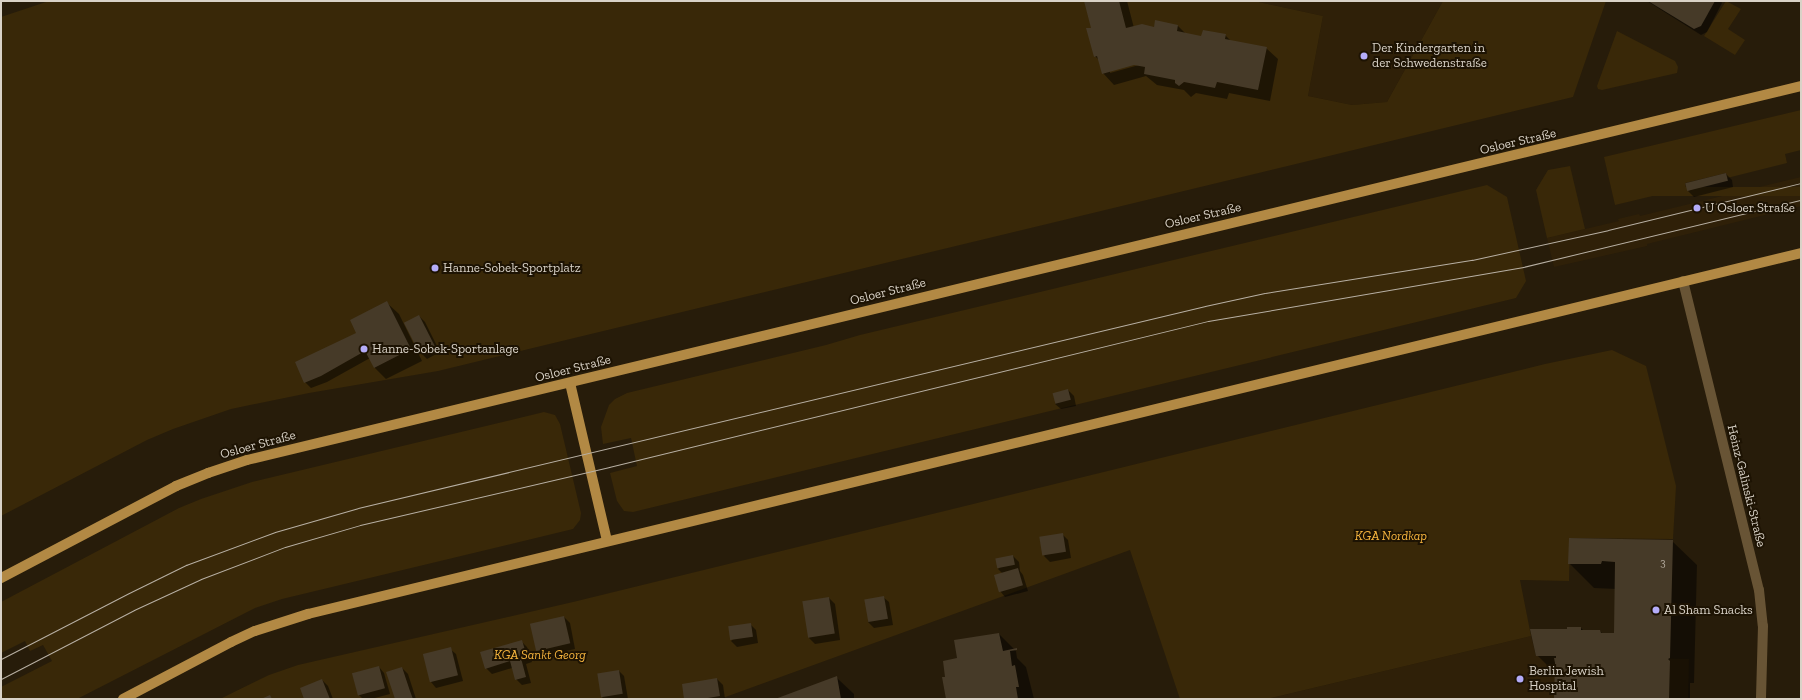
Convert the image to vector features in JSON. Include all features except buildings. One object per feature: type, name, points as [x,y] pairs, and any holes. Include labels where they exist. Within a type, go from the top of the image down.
[{"type":"main road","name":"Osloer Straße","points":[[1,578],[176,486],[208,472],[247,460],[570,383],[1021,272],[1801,86]]},
{"type":"main road","points":[[123,699],[231,642],[280,622],[607,541],[1801,253]]},
{"type":"main road","points":[[570,383],[607,541]]},
{"type":"street","name":"Heinz-Galinski-Straße","points":[[1683,281],[1758,590],[1763,626],[1761,699]]},
{"type":"shaded area","name":"Der Kindergarten in der Schwedenstraße","points":[[1254,1],[1443,1],[1387,102],[1352,105],[1308,96],[1323,16]]},
{"type":"shaded area","points":[[1801,177],[1801,206],[1647,244],[1647,246],[1554,267],[1547,238],[1619,221],[1618,219],[1639,214],[1640,216]]},
{"type":"shaded area","name":"Berlin Jewish Hospital","points":[[1531,636],[1536,656],[1689,659],[1688,699],[1267,699]]},
{"type":"green space","name":"Hanne-Sobek-Sportplatz","points":[[49,1],[1254,1],[1323,16],[1308,96],[1352,105],[1387,102],[1443,1],[1606,1],[1573,97],[438,371],[309,393],[231,409],[173,429],[147,440],[1,516],[1,17]]},
{"type":"green space","points":[[1726,1],[1741,9],[1728,29],[1745,40],[1735,55],[1704,36]]},
{"type":"green space","points":[[1617,31],[1675,61],[1678,67],[1677,73],[1602,90],[1598,89],[1597,86]]},
{"type":"green space","points":[[1801,110],[1801,150],[1785,154],[1787,163],[1727,178],[1726,173],[1685,183],[1686,188],[1615,205],[1604,157]]},
{"type":"green space","points":[[1570,166],[1585,229],[1547,238],[1536,190],[1548,170]]},
{"type":"green space","points":[[1487,185],[1507,197],[1526,281],[1516,298],[633,512],[624,511],[617,501],[610,473],[637,466],[631,438],[603,444],[601,427],[609,405],[615,399],[627,393],[826,345],[860,335]]},
{"type":"green space","points":[[1617,187],[1801,187],[1801,196],[1617,196]]},
{"type":"green space","name":"KGA Nordkap","points":[[1612,350],[1646,366],[1676,486],[1673,539],[1570,538],[1569,581],[1520,580],[1531,636],[1267,699],[1180,699],[1130,550],[720,699],[220,699],[269,675],[298,665],[573,602],[1545,364]]},
{"type":"green space","points":[[544,412],[555,415],[560,424],[581,513],[580,520],[573,529],[282,599],[255,608],[77,699],[1,699],[1,687],[52,661],[43,645],[30,651],[25,641],[1,653],[1,602],[179,508],[201,499],[252,482]]},
{"type":"tram line","points":[[1,659],[186,565],[275,532],[358,508],[1205,306],[1265,293],[1472,260],[1608,230],[1801,183]]},
{"type":"tram line","points":[[1,679],[134,610],[201,579],[285,547],[360,525],[609,467],[1208,321],[1523,267],[1801,200]]},
{"type":"place","name":"Der Kindergarten in der Schwedenstraße","points":[[1364,56]]},
{"type":"place","name":"U Osloer Straße","points":[[1697,208]]},
{"type":"place","name":"Hanne-Sobek-Sportplatz","points":[[435,268]]},
{"type":"place","name":"Hanne-Sobek-Sportanlage","points":[[364,349]]},
{"type":"place","name":"Al Sham Snacks","points":[[1656,610]]},
{"type":"place","name":"Berlin Jewish Hospital","points":[[1520,679]]},
{"type":"park label","name":"KGA Sankt Georg","points":[[540,655]]}]
